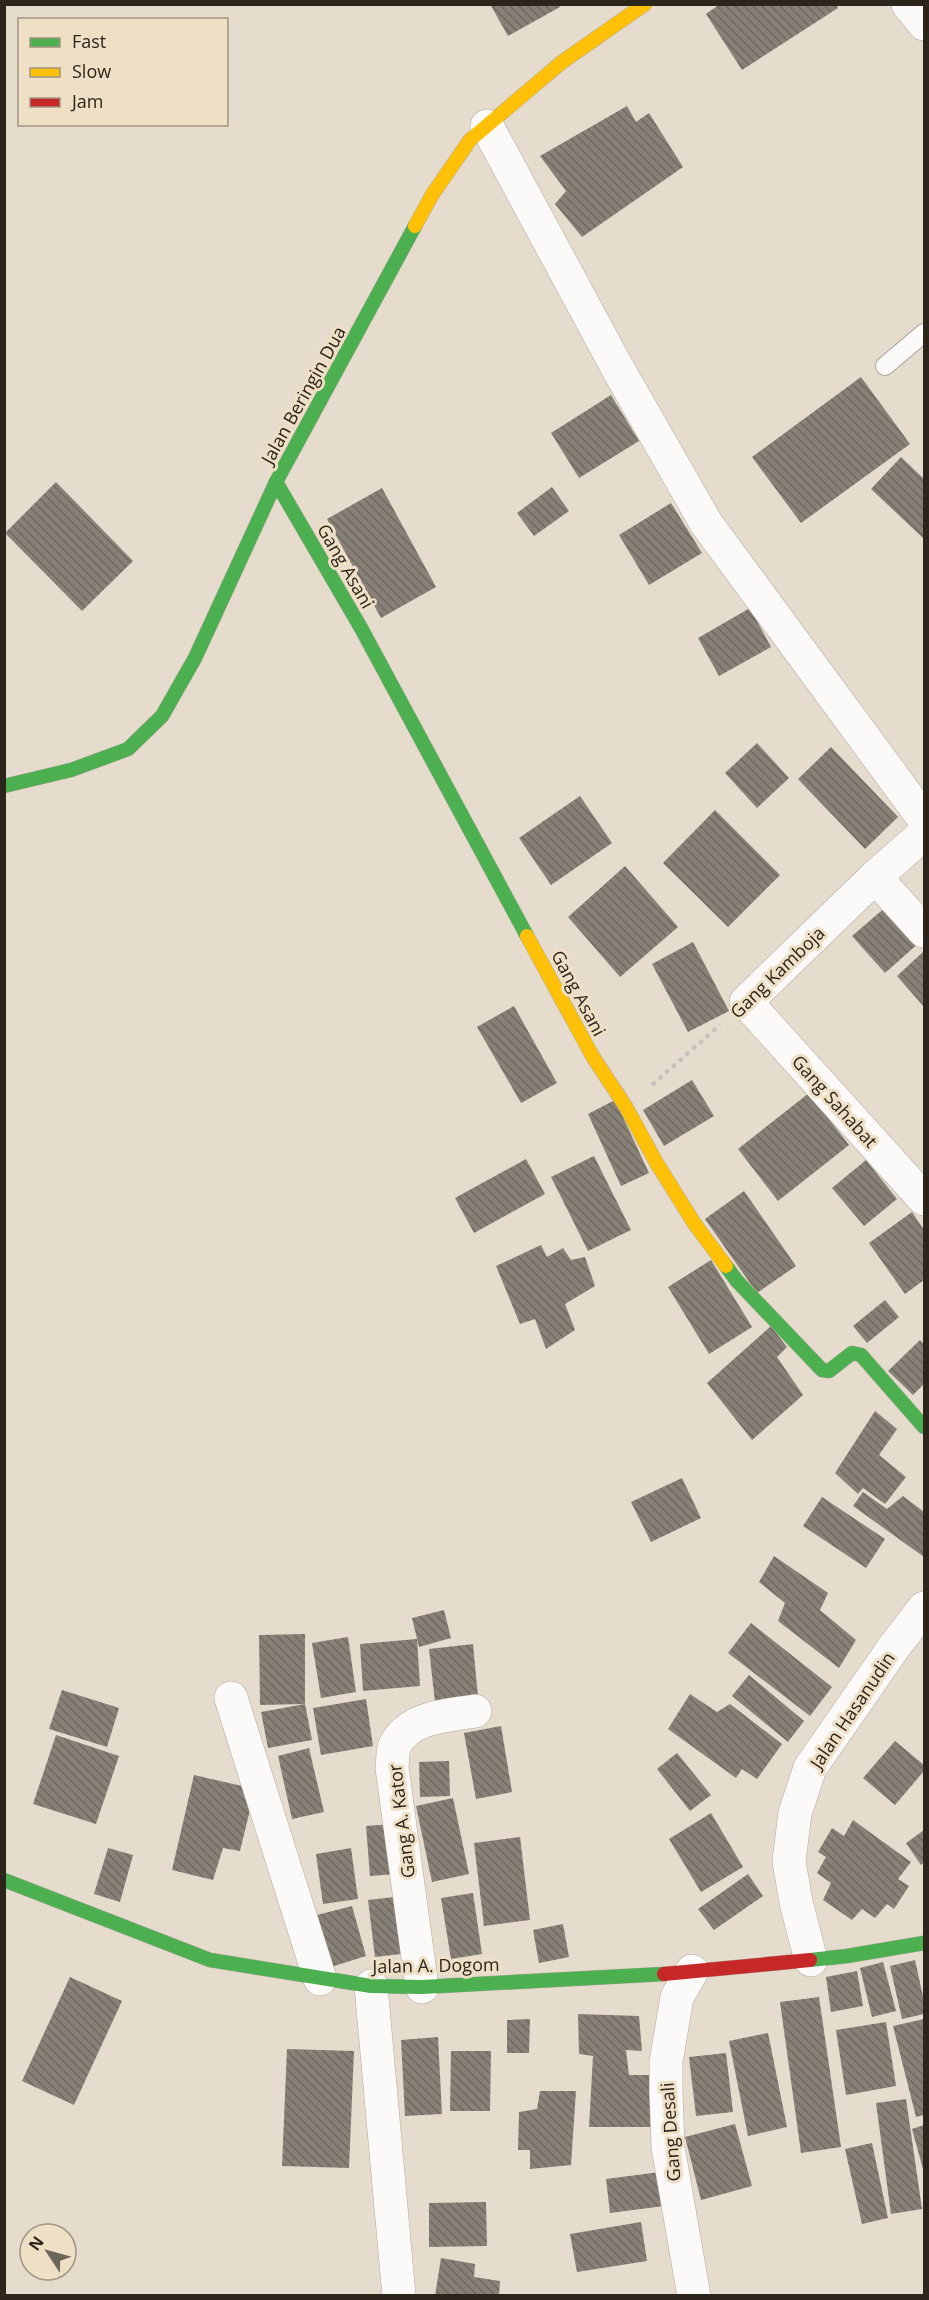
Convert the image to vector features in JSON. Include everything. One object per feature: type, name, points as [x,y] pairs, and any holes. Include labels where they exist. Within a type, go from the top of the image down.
[{"type":"street","name":"Jalan Beringin Dua","points":[[4,786],[72,770],[128,749],[162,716],[195,658],[276,482],[432,195],[470,140],[562,62],[645,4]]},
{"type":"street","points":[[908,4],[924,24]]},
{"type":"street","points":[[486,126],[618,369],[706,523],[924,819]]},
{"type":"street","name":"Gang Asani","points":[[276,482],[361,628],[593,1057],[626,1107],[693,1223],[737,1281],[822,1370],[829,1371],[852,1353],[861,1355],[924,1427]]},
{"type":"street","name":"Gang Kamboja","points":[[746,1002],[875,877],[924,834]]},
{"type":"street","points":[[875,877],[924,930]]},
{"type":"street","name":"Gang Sahabat","points":[[746,1002],[924,1199]]},
{"type":"street","name":"Jalan Hasanudin","points":[[811,1960],[796,1902],[789,1861],[795,1813],[810,1768],[894,1647],[924,1608]]},
{"type":"street","points":[[231,1698],[320,1979]]},
{"type":"street","name":"Gang A. Kator","points":[[422,1987],[392,1768],[394,1747],[405,1731],[428,1719],[475,1711]]},
{"type":"street","name":"Jalan A. Dogom","points":[[4,1880],[210,1960],[371,1986],[422,1987],[692,1971],[811,1960],[924,1943]]},
{"type":"street","name":"Gang Desali","points":[[692,1971],[677,1997],[666,2062],[666,2093],[668,2147],[694,2295]]},
{"type":"street","points":[[371,1986],[399,2295]]},
{"type":"lane","points":[[885,366],[924,333]]},
{"type":"path","name":"Gang Kamboja","points":[[626,1107],[746,1002]]},
{"type":"building","points":[[490,4],[559,4],[560,7],[508,36]]},
{"type":"building","points":[[720,4],[836,4],[838,8],[742,70],[706,14]]},
{"type":"building","points":[[627,106],[636,122],[649,113],[683,167],[582,237],[555,204],[566,191],[540,156]]},
{"type":"building","points":[[861,377],[910,444],[801,523],[752,457]]},
{"type":"building","points":[[611,395],[639,441],[579,478],[551,433]]},
{"type":"building","points":[[901,457],[924,479],[923,538],[871,489]]},
{"type":"building","points":[[56,482],[133,561],[82,611],[5,533]]},
{"type":"building","points":[[552,487],[569,511],[534,536],[517,513]]},
{"type":"building","points":[[382,488],[436,587],[381,618],[327,519]]},
{"type":"building","points":[[671,503],[702,553],[649,585],[619,535]]},
{"type":"building","points":[[750,608],[771,647],[719,676],[698,638]]},
{"type":"building","points":[[757,743],[789,778],[757,808],[725,773]]},
{"type":"building","points":[[831,747],[898,817],[865,849],[798,779]]},
{"type":"building","points":[[580,796],[612,843],[551,885],[519,838]]},
{"type":"building","points":[[715,810],[780,875],[728,927],[663,863]]},
{"type":"building","points":[[625,866],[678,927],[620,977],[568,917]]},
{"type":"building","points":[[888,905],[920,942],[885,973],[852,936]]},
{"type":"building","points":[[693,942],[729,1011],[688,1032],[652,964]]},
{"type":"building","points":[[924,951],[924,1007],[897,976]]},
{"type":"building","points":[[514,1006],[557,1083],[521,1103],[477,1027]]},
{"type":"building","points":[[692,1080],[714,1116],[664,1146],[643,1110]]},
{"type":"building","points":[[809,1093],[849,1145],[778,1201],[738,1149]]},
{"type":"building","points":[[615,1100],[649,1173],[621,1186],[588,1114]]},
{"type":"building","points":[[594,1156],[631,1230],[588,1251],[551,1177]]},
{"type":"building","points":[[526,1159],[545,1194],[474,1233],[455,1198]]},
{"type":"building","points":[[866,1160],[897,1199],[864,1226],[832,1188]]},
{"type":"building","points":[[744,1191],[796,1266],[757,1293],[705,1219]]},
{"type":"building","points":[[912,1212],[924,1230],[924,1280],[905,1294],[869,1243]]},
{"type":"building","points":[[541,1245],[547,1257],[563,1248],[571,1260],[585,1257],[595,1286],[565,1304],[575,1330],[546,1349],[535,1319],[520,1324],[496,1266]]},
{"type":"building","points":[[711,1260],[752,1327],[709,1354],[668,1287]]},
{"type":"building","points":[[885,1300],[899,1317],[867,1343],[853,1326]]},
{"type":"building","points":[[771,1326],[787,1347],[777,1357],[803,1395],[752,1440],[707,1383]]},
{"type":"building","points":[[920,1340],[924,1344],[924,1384],[913,1395],[888,1371]]},
{"type":"building","points":[[875,1411],[897,1429],[879,1455],[906,1477],[885,1504],[863,1488],[858,1494],[835,1473]]},
{"type":"building","points":[[682,1478],[701,1518],[651,1542],[631,1502]]},
{"type":"building","points":[[863,1492],[887,1509],[903,1496],[924,1512],[924,1557],[853,1506]]},
{"type":"building","points":[[822,1497],[885,1539],[866,1568],[803,1526]]},
{"type":"building","points":[[774,1556],[828,1593],[820,1610],[856,1640],[839,1668],[778,1621],[785,1603],[759,1582]]},
{"type":"building","points":[[444,1610],[451,1638],[419,1647],[412,1618]]},
{"type":"building","points":[[751,1623],[832,1687],[810,1716],[728,1653]]},
{"type":"building","points":[[305,1634],[305,1704],[260,1705],[259,1635]]},
{"type":"building","points":[[348,1637],[356,1692],[321,1698],[312,1643]]},
{"type":"building","points":[[417,1639],[420,1686],[363,1691],[360,1644]]},
{"type":"building","points":[[473,1644],[478,1697],[435,1702],[429,1649]]},
{"type":"building","points":[[749,1675],[804,1721],[788,1742],[732,1696]]},
{"type":"building","points":[[62,1690],[119,1708],[107,1747],[49,1729]]},
{"type":"building","points":[[690,1694],[717,1712],[730,1704],[782,1744],[757,1779],[742,1769],[736,1778],[668,1729]]},
{"type":"building","points":[[366,1699],[373,1746],[321,1755],[313,1708]]},
{"type":"building","points":[[305,1704],[312,1740],[268,1748],[261,1712]]},
{"type":"building","points":[[501,1726],[512,1792],[476,1799],[464,1733]]},
{"type":"building","points":[[56,1735],[119,1756],[96,1824],[33,1804]]},
{"type":"building","points":[[895,1741],[924,1765],[924,1771],[895,1805],[863,1778]]},
{"type":"building","points":[[309,1748],[324,1812],[292,1819],[278,1756]]},
{"type":"building","points":[[677,1753],[711,1795],[690,1811],[657,1769]]},
{"type":"building","points":[[449,1761],[450,1796],[420,1797],[419,1762]]},
{"type":"building","points":[[194,1775],[255,1789],[240,1851],[223,1848],[213,1880],[172,1870]]},
{"type":"building","points":[[453,1798],[469,1874],[432,1882],[416,1806]]},
{"type":"building","points":[[711,1813],[743,1867],[701,1892],[669,1839]]},
{"type":"building","points":[[853,1820],[911,1862],[898,1879],[909,1886],[894,1909],[887,1904],[875,1918],[862,1909],[852,1920],[823,1900],[831,1883],[817,1873],[826,1857],[818,1852],[832,1828],[844,1836]]},
{"type":"building","points":[[393,1824],[397,1874],[370,1876],[366,1826]]},
{"type":"building","points":[[924,1830],[924,1862],[921,1865],[906,1843]]},
{"type":"building","points":[[520,1837],[530,1920],[484,1926],[474,1843]]},
{"type":"building","points":[[108,1848],[133,1855],[120,1902],[94,1894]]},
{"type":"building","points":[[351,1848],[358,1899],[323,1904],[316,1854]]},
{"type":"building","points":[[748,1874],[763,1896],[714,1930],[698,1909]]},
{"type":"building","points":[[473,1893],[482,1954],[451,1959],[441,1898]]},
{"type":"building","points":[[394,1897],[401,1954],[375,1957],[368,1900]]},
{"type":"building","points":[[352,1906],[366,1956],[331,1967],[317,1915]]},
{"type":"building","points":[[563,1924],[569,1957],[539,1963],[533,1930]]},
{"type":"building","points":[[915,1960],[924,2001],[924,2014],[902,2019],[890,1966]]},
{"type":"building","points":[[883,1962],[896,2011],[872,2017],[860,1968]]},
{"type":"building","points":[[857,1971],[863,2006],[831,2012],[826,1977]]},
{"type":"building","points":[[70,1977],[122,2001],[74,2105],[22,2081]]},
{"type":"building","points":[[819,1997],[841,2147],[801,2153],[780,2002]]},
{"type":"building","points":[[578,2014],[639,2016],[642,2051],[626,2050],[629,2075],[652,2075],[654,2127],[589,2127],[593,2056],[579,2054]]},
{"type":"building","points":[[530,2019],[529,2053],[507,2053],[507,2020]]},
{"type":"building","points":[[924,2019],[924,2115],[916,2117],[893,2026]]},
{"type":"building","points":[[886,2022],[896,2086],[846,2095],[836,2030]]},
{"type":"building","points":[[768,2033],[787,2127],[748,2136],[729,2041]]},
{"type":"building","points":[[438,2037],[442,2114],[405,2116],[401,2040]]},
{"type":"building","points":[[287,2049],[354,2051],[349,2168],[282,2166]]},
{"type":"building","points":[[451,2051],[491,2051],[490,2111],[450,2111]]},
{"type":"building","points":[[726,2053],[733,2112],[696,2116],[689,2057]]},
{"type":"building","points":[[540,2091],[576,2091],[571,2165],[530,2169],[530,2150],[518,2150],[519,2112],[537,2109]]},
{"type":"building","points":[[906,2099],[922,2209],[891,2214],[876,2103]]},
{"type":"building","points":[[735,2124],[752,2186],[701,2200],[685,2137]]},
{"type":"building","points":[[924,2125],[924,2173],[912,2129]]},
{"type":"building","points":[[872,2143],[888,2218],[862,2224],[845,2149]]},
{"type":"building","points":[[660,2172],[664,2206],[610,2213],[606,2179]]},
{"type":"building","points":[[486,2202],[487,2246],[429,2247],[429,2203]]},
{"type":"building","points":[[641,2222],[647,2261],[577,2272],[570,2234]]},
{"type":"building","points":[[441,2258],[475,2264],[474,2277],[500,2281],[499,2296],[435,2296]]},
{"type":"traffic: fast","points":[[4,786],[71,770],[128,749],[162,716],[195,658],[276,482],[415,226]]},
{"type":"traffic: fast","points":[[276,482],[361,628],[527,936]]},
{"type":"traffic: fast","points":[[726,1266],[737,1281],[822,1370],[829,1371],[852,1353],[861,1355],[924,1427]]},
{"type":"traffic: fast","points":[[4,1880],[210,1960],[371,1986],[422,1987],[664,1974]]},
{"type":"traffic: fast","points":[[810,1960],[924,1943]]},
{"type":"traffic: slow","points":[[415,226],[432,195],[470,140],[562,62],[645,4]]},
{"type":"traffic: slow","points":[[527,936],[593,1057],[626,1107],[656,1162],[694,1223],[726,1266]]},
{"type":"traffic: jam","points":[[664,1974],[810,1960]]}]
